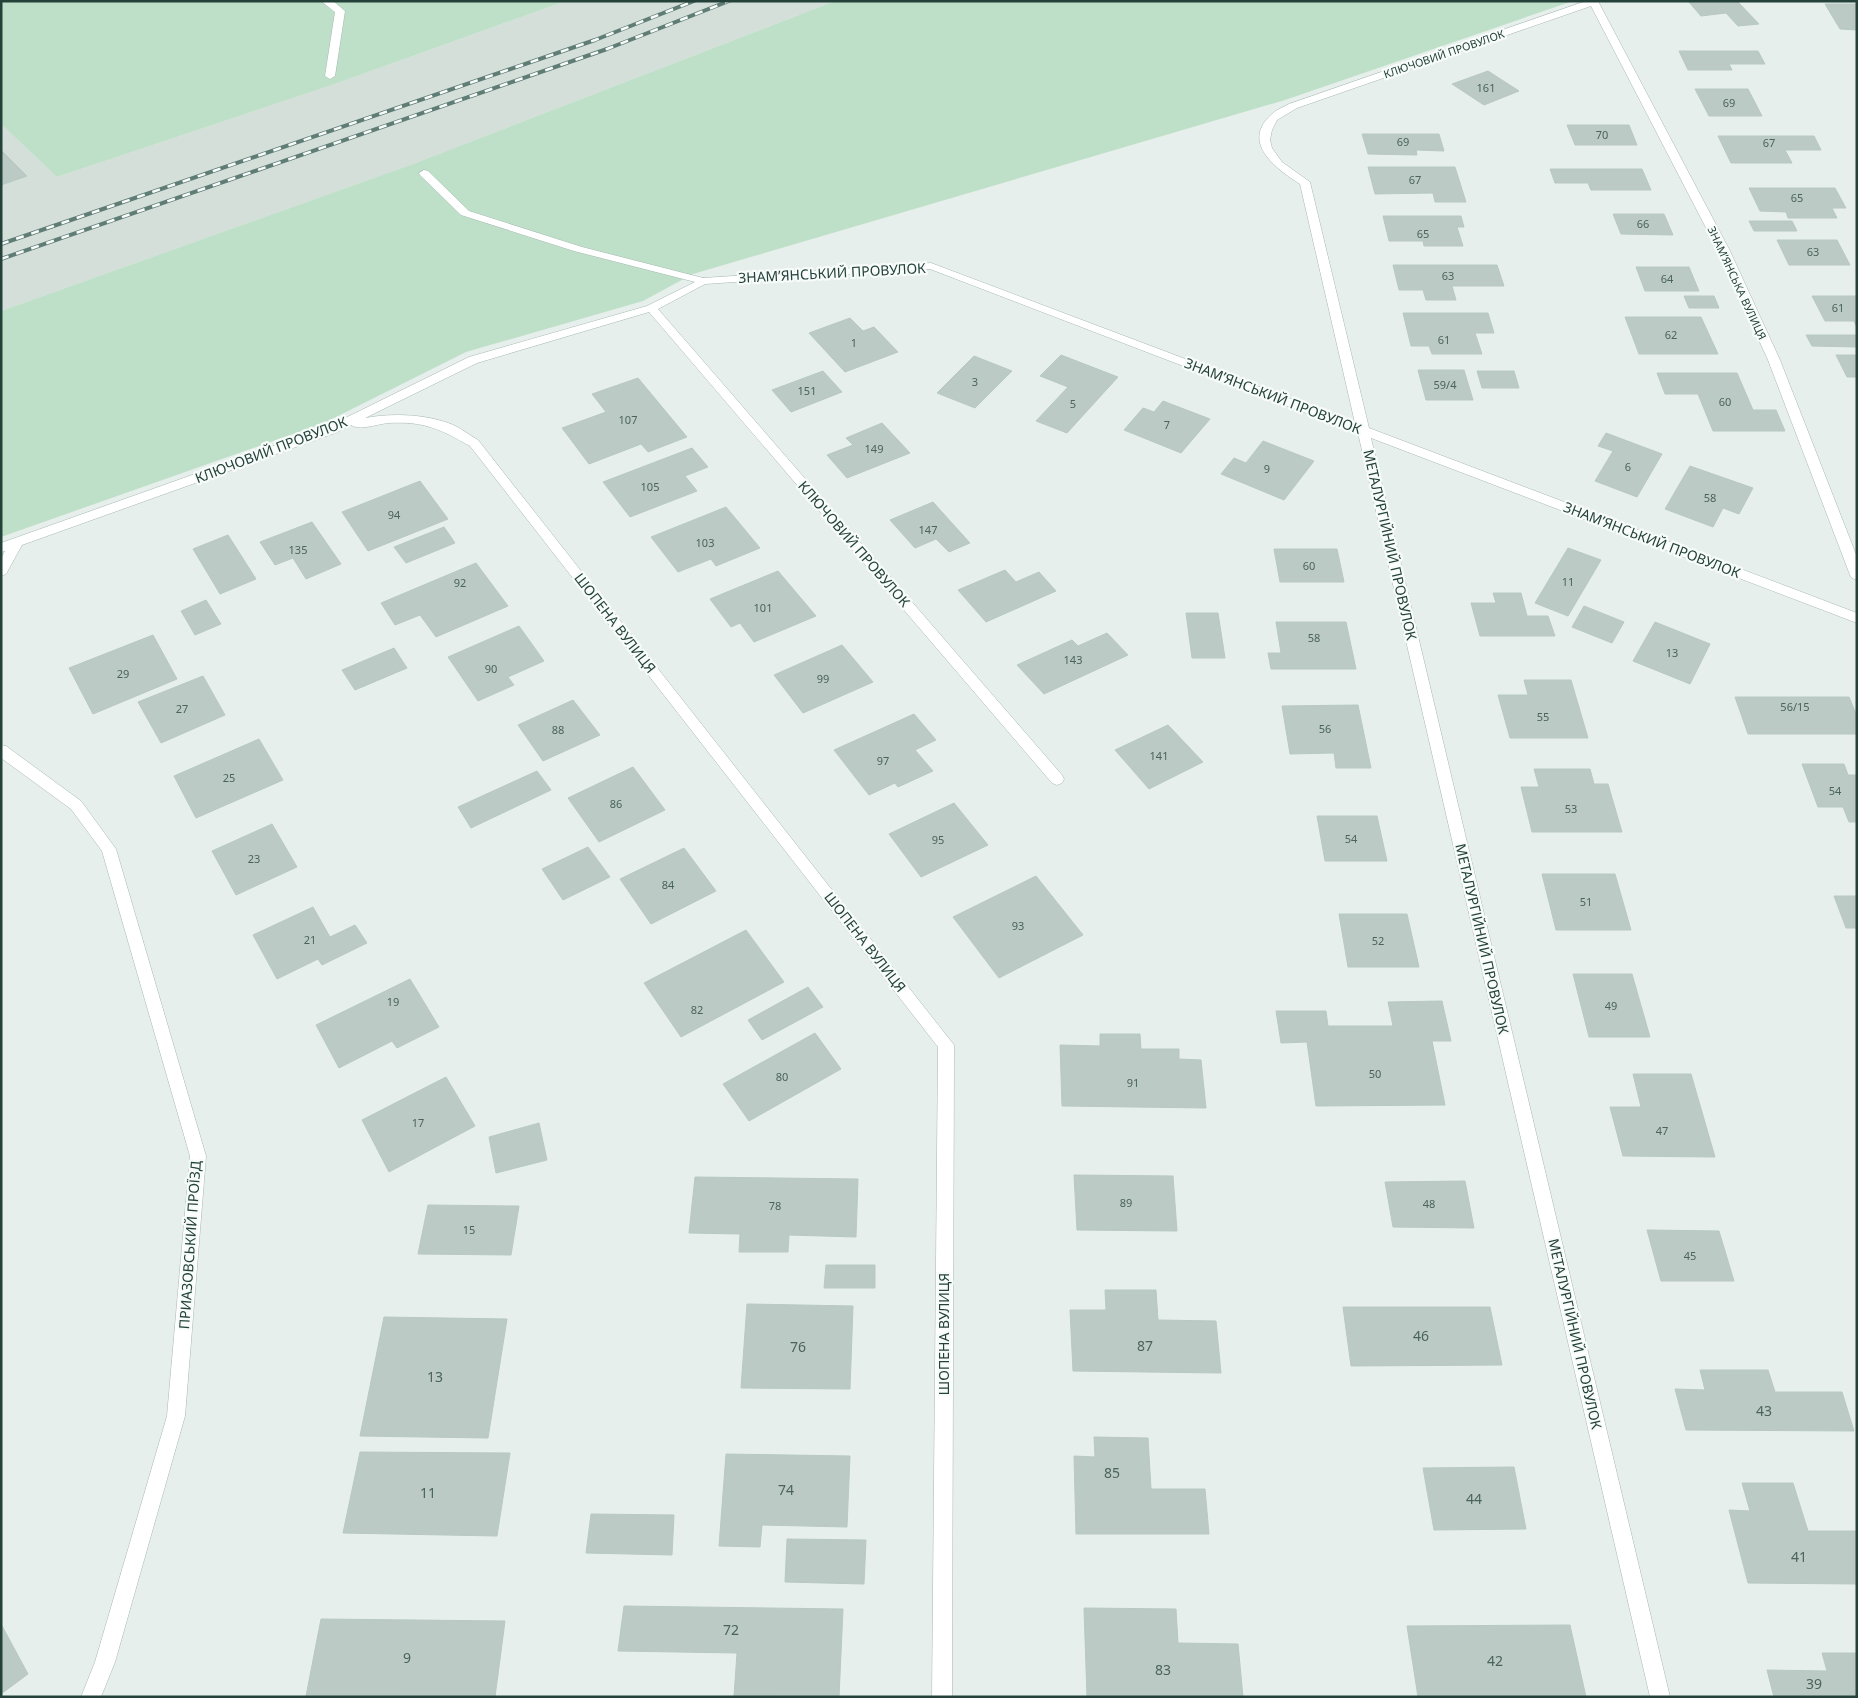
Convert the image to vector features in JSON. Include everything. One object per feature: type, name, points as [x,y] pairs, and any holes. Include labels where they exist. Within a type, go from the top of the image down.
[{"type":"street","points":[[326,1],[340,11],[330,76]]},
{"type":"street","name":"КЛЮЧОВИЙ ПРОВУЛОК","points":[[1304,182],[1280,168],[1266,151],[1264,133],[1274,118],[1293,106],[1595,2]]},
{"type":"street","name":"ЗНАМ’ЯНСЬКА ВУЛИЦЯ","points":[[1595,2],[1724,251],[1765,342],[1857,575]]},
{"type":"street","points":[[424,173],[464,213],[578,249],[703,281]]},
{"type":"street","name":"МЕТАЛУРГІЙНИЙ ПРОВУЛОК","points":[[1304,182],[1660,1697]]},
{"type":"street","name":"ЗНАМ’ЯНСЬКИЙ ПРОВУЛОК","points":[[703,281],[931,266],[1857,618]]},
{"type":"street","name":"КЛЮЧОВИЙ ПРОВУЛОК","points":[[1,548],[331,430],[473,360],[651,308],[703,281]]},
{"type":"street","name":"КЛЮЧОВИЙ ПРОВУЛОК","points":[[651,308],[1057,780]]},
{"type":"street","name":"ШОПЕНА ВУЛИЦЯ","points":[[331,430],[370,420],[410,419],[446,427],[474,443],[946,1045],[942,1697]]},
{"type":"street","points":[[1,571],[17,542]]},
{"type":"street","name":"ПРИАЗОВСЬКИЙ ПРОЇЗД","points":[[1,750],[76,805],[108,849],[198,1156],[176,1416],[104,1662],[90,1697]]},
{"type":"shaded area","points":[[566,1],[835,1],[413,164],[1,311],[1,124],[57,177],[332,85]]},
{"type":"green space","points":[[1,1],[566,1],[332,85],[57,177],[1,124]]},
{"type":"green space","points":[[835,1],[1573,1],[1285,100],[693,274],[643,301],[466,352],[324,423],[1,537],[1,311],[413,164]]},
{"type":"building","points":[[1688,1],[1737,1],[1759,24],[1738,26],[1726,13],[1701,16]]},
{"type":"building","points":[[1825,4],[1857,4],[1857,30],[1840,29]]},
{"type":"building","points":[[1679,51],[1758,51],[1765,64],[1729,64],[1732,70],[1688,70]]},
{"type":"building","points":[[1488,71],[1519,91],[1484,105],[1452,84]]},
{"type":"building","points":[[1695,89],[1748,89],[1762,116],[1709,116]]},
{"type":"building","points":[[1567,125],[1629,125],[1637,145],[1575,145]]},
{"type":"building","points":[[1362,134],[1439,134],[1444,151],[1416,150],[1417,155],[1368,154]]},
{"type":"building","points":[[1718,136],[1814,136],[1821,150],[1785,150],[1792,163],[1731,163]]},
{"type":"building","points":[[1,150],[27,176],[1,185]]},
{"type":"building","points":[[1368,167],[1455,167],[1466,202],[1435,202],[1433,193],[1375,194]]},
{"type":"building","points":[[1550,169],[1642,169],[1651,190],[1591,190],[1588,183],[1555,183]]},
{"type":"building","points":[[1749,188],[1835,188],[1846,208],[1832,208],[1837,218],[1788,218],[1786,212],[1760,211]]},
{"type":"building","points":[[1613,214],[1664,214],[1673,235],[1621,234]]},
{"type":"building","points":[[1383,216],[1461,216],[1464,227],[1457,227],[1463,246],[1424,246],[1423,241],[1389,241]]},
{"type":"building","points":[[1749,221],[1792,221],[1797,231],[1754,231]]},
{"type":"building","points":[[1777,240],[1837,240],[1850,265],[1789,265]]},
{"type":"building","points":[[1393,265],[1497,265],[1504,286],[1452,286],[1456,300],[1426,300],[1423,290],[1399,290]]},
{"type":"building","points":[[1636,267],[1689,267],[1699,291],[1645,291]]},
{"type":"building","points":[[1684,296],[1714,296],[1719,308],[1689,308]]},
{"type":"building","points":[[1812,296],[1857,296],[1857,328],[1854,321],[1825,321]]},
{"type":"building","points":[[1403,313],[1488,313],[1494,333],[1475,333],[1482,354],[1432,354],[1429,346],[1411,346]]},
{"type":"building","points":[[1625,317],[1701,317],[1718,354],[1639,354]]},
{"type":"building","points":[[850,318],[863,331],[874,327],[898,352],[845,372],[809,333]]},
{"type":"building","points":[[1806,335],[1857,335],[1857,347],[1812,346]]},
{"type":"building","points":[[1061,355],[1118,377],[1067,433],[1036,421],[1068,387],[1040,376]]},
{"type":"building","points":[[1836,355],[1857,355],[1857,377],[1847,377]]},
{"type":"building","points":[[974,356],[1012,371],[975,408],[937,393]]},
{"type":"building","points":[[1418,370],[1464,370],[1473,400],[1426,400]]},
{"type":"building","points":[[823,371],[842,392],[791,412],[772,390]]},
{"type":"building","points":[[1477,371],[1514,371],[1519,388],[1482,388]]},
{"type":"building","points":[[1657,373],[1737,373],[1753,410],[1776,410],[1785,431],[1713,431],[1698,394],[1665,394]]},
{"type":"building","points":[[638,378],[687,437],[648,452],[641,444],[589,464],[562,428],[606,412],[592,394]]},
{"type":"building","points":[[1163,401],[1210,419],[1181,453],[1124,430],[1143,408],[1154,412]]},
{"type":"building","points":[[882,423],[910,453],[847,478],[827,455],[853,445],[846,438]]},
{"type":"building","points":[[1606,433],[1662,454],[1637,497],[1595,481],[1613,451],[1598,446]]},
{"type":"building","points":[[1263,441],[1314,461],[1284,500],[1221,474],[1234,458],[1246,463]]},
{"type":"building","points":[[692,448],[708,467],[685,476],[697,491],[630,517],[603,482]]},
{"type":"building","points":[[1690,466],[1753,488],[1739,514],[1723,508],[1713,527],[1665,509]]},
{"type":"building","points":[[420,481],[448,519],[368,551],[342,512]]},
{"type":"building","points":[[933,502],[970,543],[949,552],[936,539],[915,548],[890,520]]},
{"type":"building","points":[[726,507],[760,548],[716,566],[711,559],[678,572],[651,537]]},
{"type":"building","points":[[312,522],[341,564],[306,579],[293,558],[275,565],[260,542]]},
{"type":"building","points":[[444,527],[455,543],[406,563],[394,547]]},
{"type":"building","points":[[228,535],[256,579],[220,594],[193,549]]},
{"type":"building","points":[[1568,548],[1601,560],[1568,616],[1535,603]]},
{"type":"building","points":[[1274,549],[1337,549],[1344,582],[1280,582]]},
{"type":"building","points":[[476,563],[508,606],[436,637],[420,615],[395,625],[381,603]]},
{"type":"building","points":[[1005,570],[1016,582],[1039,572],[1056,591],[986,622],[958,590]]},
{"type":"building","points":[[778,571],[816,616],[754,642],[740,623],[731,627],[710,599]]},
{"type":"building","points":[[1493,593],[1521,593],[1527,616],[1548,616],[1555,636],[1480,636],[1471,603],[1496,603]]},
{"type":"building","points":[[206,600],[221,624],[195,635],[181,611]]},
{"type":"building","points":[[1584,606],[1624,622],[1612,643],[1572,627]]},
{"type":"building","points":[[1186,613],[1218,613],[1225,658],[1192,658]]},
{"type":"building","points":[[1276,622],[1346,622],[1356,669],[1271,669],[1268,653],[1281,653]]},
{"type":"building","points":[[1655,622],[1710,644],[1690,684],[1633,661]]},
{"type":"building","points":[[519,626],[544,661],[508,677],[514,685],[478,701],[448,657]]},
{"type":"building","points":[[1107,633],[1128,655],[1044,694],[1017,665],[1072,640],[1078,646]]},
{"type":"building","points":[[153,635],[177,679],[93,714],[69,668]]},
{"type":"building","points":[[842,645],[873,682],[803,713],[774,675]]},
{"type":"building","points":[[394,648],[407,668],[355,690],[342,670]]},
{"type":"building","points":[[203,676],[225,715],[161,743],[138,702]]},
{"type":"building","points":[[1524,680],[1571,680],[1588,738],[1510,738],[1498,695],[1528,695]]},
{"type":"building","points":[[1735,697],[1849,697],[1857,716],[1857,734],[1748,734]]},
{"type":"building","points":[[573,700],[600,735],[543,761],[518,725]]},
{"type":"building","points":[[1358,705],[1371,768],[1336,768],[1334,753],[1290,754],[1282,706]]},
{"type":"building","points":[[914,714],[936,740],[915,750],[933,771],[898,787],[895,783],[869,795],[834,750]]},
{"type":"building","points":[[1168,725],[1203,762],[1149,789],[1115,750]]},
{"type":"building","points":[[259,739],[283,780],[196,818],[174,776]]},
{"type":"building","points":[[1802,764],[1844,764],[1848,775],[1857,775],[1857,822],[1849,822],[1843,807],[1818,807]]},
{"type":"building","points":[[633,767],[665,810],[599,842],[568,798]]},
{"type":"building","points":[[1534,769],[1590,769],[1594,784],[1608,784],[1622,832],[1532,832],[1521,787],[1539,787]]},
{"type":"building","points":[[537,771],[551,790],[471,828],[458,807]]},
{"type":"building","points":[[954,803],[988,845],[921,877],[889,834]]},
{"type":"building","points":[[1317,816],[1377,816],[1387,861],[1325,861]]},
{"type":"building","points":[[272,824],[297,867],[236,895],[212,851]]},
{"type":"building","points":[[588,847],[610,877],[563,900],[542,869]]},
{"type":"building","points":[[684,848],[716,891],[651,924],[620,879]]},
{"type":"building","points":[[1542,874],[1615,874],[1631,930],[1556,930]]},
{"type":"building","points":[[1036,876],[1083,935],[999,978],[953,917]]},
{"type":"building","points":[[1834,896],[1857,896],[1857,928],[1846,928]]},
{"type":"building","points":[[313,907],[330,937],[355,925],[367,943],[322,965],[318,959],[277,979],[253,935]]},
{"type":"building","points":[[1339,914],[1407,914],[1419,967],[1348,967]]},
{"type":"building","points":[[746,930],[784,982],[681,1037],[644,983]]},
{"type":"building","points":[[1573,974],[1632,974],[1650,1037],[1589,1037]]},
{"type":"building","points":[[410,979],[439,1027],[397,1048],[392,1041],[339,1068],[316,1025]]},
{"type":"building","points":[[808,987],[823,1007],[762,1040],[748,1020]]},
{"type":"building","points":[[1442,1001],[1451,1041],[1432,1041],[1445,1105],[1316,1106],[1307,1042],[1281,1043],[1276,1011],[1326,1011],[1328,1026],[1393,1026],[1388,1002]]},
{"type":"building","points":[[815,1033],[841,1069],[749,1121],[723,1084]]},
{"type":"building","points":[[1100,1034],[1140,1034],[1141,1049],[1179,1049],[1179,1059],[1201,1060],[1206,1108],[1062,1106],[1060,1045],[1100,1046]]},
{"type":"building","points":[[1633,1074],[1691,1074],[1715,1157],[1623,1156],[1610,1107],[1641,1107]]},
{"type":"building","points":[[446,1077],[475,1126],[389,1172],[362,1120]]},
{"type":"building","points":[[539,1123],[547,1160],[496,1173],[489,1137]]},
{"type":"building","points":[[1074,1175],[1173,1176],[1177,1231],[1077,1230]]},
{"type":"building","points":[[695,1177],[858,1179],[856,1237],[789,1235],[788,1252],[739,1252],[740,1234],[689,1233]]},
{"type":"building","points":[[1465,1181],[1474,1228],[1393,1227],[1385,1182]]},
{"type":"building","points":[[428,1205],[519,1206],[511,1255],[418,1254]]},
{"type":"building","points":[[1647,1230],[1719,1231],[1734,1281],[1661,1281]]},
{"type":"building","points":[[826,1265],[875,1265],[875,1288],[824,1288]]},
{"type":"building","points":[[1105,1290],[1156,1290],[1158,1320],[1216,1321],[1221,1373],[1073,1371],[1070,1310],[1106,1310]]},
{"type":"building","points":[[747,1304],[853,1306],[850,1389],[741,1388]]},
{"type":"building","points":[[1343,1307],[1490,1307],[1502,1365],[1351,1366]]},
{"type":"building","points":[[384,1317],[507,1319],[488,1438],[360,1436]]},
{"type":"building","points":[[1700,1370],[1768,1370],[1775,1392],[1842,1392],[1854,1431],[1686,1430],[1675,1389],[1705,1390]]},
{"type":"building","points":[[1094,1437],[1148,1438],[1151,1489],[1205,1489],[1209,1534],[1076,1534],[1074,1456],[1095,1457]]},
{"type":"building","points":[[360,1452],[510,1453],[497,1536],[343,1533]]},
{"type":"building","points":[[726,1454],[850,1456],[847,1527],[762,1525],[760,1547],[719,1546]]},
{"type":"building","points":[[1514,1467],[1526,1529],[1434,1530],[1423,1468]]},
{"type":"building","points":[[1742,1483],[1793,1483],[1808,1531],[1857,1531],[1857,1584],[1748,1583],[1729,1510],[1750,1511]]},
{"type":"building","points":[[591,1514],[674,1515],[672,1555],[586,1553]]},
{"type":"building","points":[[787,1539],[866,1540],[864,1584],[785,1582]]},
{"type":"building","points":[[624,1606],[843,1609],[839,1697],[734,1696],[737,1653],[618,1651]]},
{"type":"building","points":[[1084,1608],[1176,1609],[1178,1643],[1238,1644],[1243,1697],[1087,1697]]},
{"type":"building","points":[[321,1619],[505,1621],[495,1697],[306,1696]]},
{"type":"building","points":[[1,1624],[28,1674],[1,1694]]},
{"type":"building","points":[[1570,1625],[1586,1697],[1418,1697],[1407,1626]]},
{"type":"building","points":[[1822,1653],[1857,1653],[1857,1697],[1774,1697],[1767,1670],[1827,1671]]},
{"type":"railway","points":[[1,244],[595,40],[694,1]]},
{"type":"railway","points":[[1,259],[607,49],[729,1]]}]
